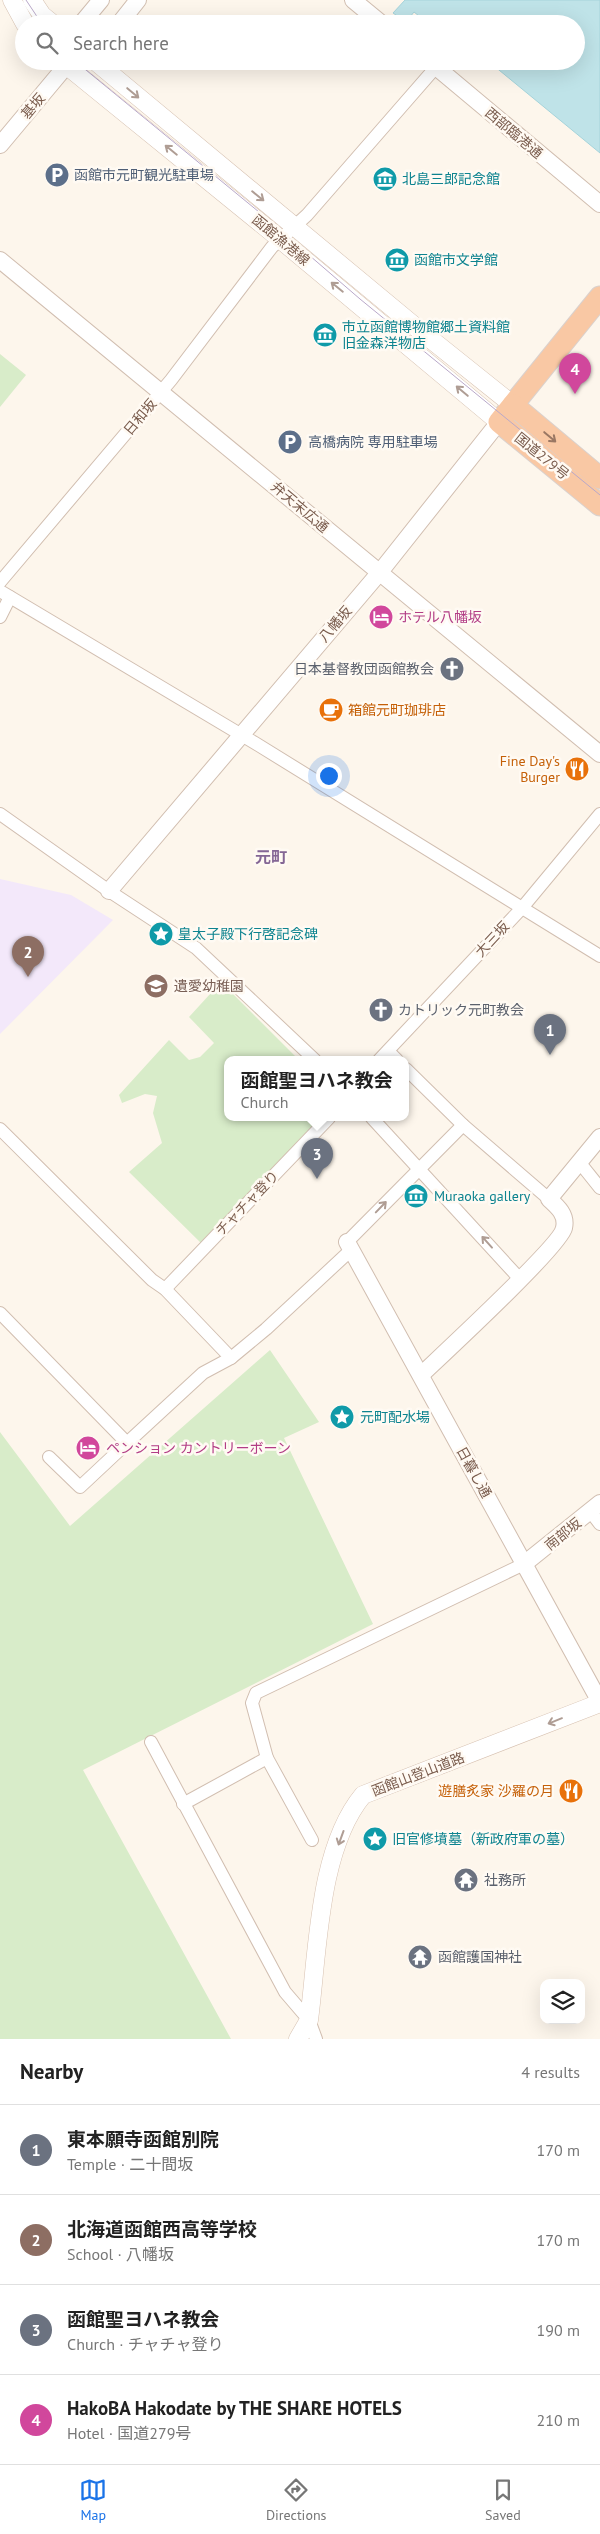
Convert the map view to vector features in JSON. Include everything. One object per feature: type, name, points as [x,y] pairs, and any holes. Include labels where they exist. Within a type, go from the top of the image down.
[{"type":"highway","points":[[499,422],[600,297]]},
{"type":"highway","name":"国道279号","points":[[512,405],[600,478]]},
{"type":"highway","name":"国道279号","points":[[499,422],[600,504]]},
{"type":"main road","points":[[12,0],[20,15]]},
{"type":"main road","points":[[32,0],[42,15]]},
{"type":"main road","name":"函館漁港線","points":[[77,70],[276,244],[499,422]]},
{"type":"main road","name":"函館漁港線","points":[[106,70],[512,405]]},
{"type":"main road","name":"函館山登山道路","points":[[298,2039],[309,2020],[329,1870],[351,1810],[363,1795],[600,1702]]},
{"type":"street","points":[[88,15],[101,0]]},
{"type":"street","points":[[126,15],[138,0]]},
{"type":"street","points":[[354,0],[372,15]]},
{"type":"street","name":"基坂","points":[[0,145],[61,70]]},
{"type":"street","name":"日和坂","points":[[0,582],[161,392],[276,244],[295,226],[427,70]]},
{"type":"street","name":"西部臨港通","points":[[439,70],[600,204]]},
{"type":"street","name":"弁天末広通","points":[[0,260],[600,754]]},
{"type":"street","name":"八幡坂","points":[[109,892],[380,572],[499,422]]},
{"type":"street","points":[[0,617],[5,594],[240,735],[600,956]]},
{"type":"street","points":[[0,814],[109,892],[196,948],[311,1056]]},
{"type":"street","name":"大三坂","points":[[389,1056],[522,908],[600,814]]},
{"type":"street","points":[[409,1072],[463,1125],[560,1208],[564,1219],[564,1229],[541,1259],[519,1278],[421,1374]]},
{"type":"street","name":"チャチャ登り","points":[[164,1289],[326,1121]]},
{"type":"street","points":[[375,1121],[519,1278]]},
{"type":"street","points":[[49,1457],[80,1487],[204,1373],[231,1358],[281,1315],[349,1246],[419,1168],[463,1125]]},
{"type":"street","points":[[0,1128],[152,1280],[164,1289],[231,1358]]},
{"type":"street","points":[[549,1199],[600,1137]]},
{"type":"street","points":[[580,1163],[600,1188]]},
{"type":"street","name":"日暮し通","points":[[349,1246],[600,1702]]},
{"type":"street","points":[[0,1313],[127,1444]]},
{"type":"street","points":[[595,1507],[600,1524]]},
{"type":"street","name":"南部坂","points":[[524,1564],[595,1507]]},
{"type":"street","points":[[312,1840],[267,1758],[252,1703],[256,1693],[524,1564]]},
{"type":"street","points":[[151,1742],[285,1992],[309,2020],[316,2039]]},
{"type":"street","points":[[183,1804],[267,1758]]},
{"type":"shaded area","points":[[0,879],[71,895],[113,920],[0,1034]]},
{"type":"green space","points":[[0,354],[26,375],[0,407]]},
{"type":"green space","points":[[221,982],[295,1056],[224,1056],[224,1121],[317,1121],[202,1244],[129,1172],[162,1143],[153,1113],[157,1096],[145,1094],[122,1103],[119,1095],[169,1040],[189,1060],[200,1057],[214,1043],[189,1017]]},
{"type":"green space","points":[[270,1350],[319,1422],[284,1438],[373,1624],[83,1770],[231,2039],[0,2039],[0,1432],[70,1526]]},
{"type":"water","points":[[405,0],[600,0],[600,153],[499,70],[585,70],[585,15],[418,15],[414,12],[412,15],[396,15],[393,13]]},
{"type":"tram line","points":[[26,0],[36,15]]},
{"type":"tram line","points":[[86,70],[259,212],[360,299],[600,495]]},
{"type":"place","name":"函館市元町観光駐車場","points":[[57,175]]},
{"type":"place","name":"北島三郎記念館","points":[[385,179]]},
{"type":"place","name":"函館市文学館","points":[[397,260]]},
{"type":"place","name":"市立函館博物館郷土資料館 旧金森洋物店","points":[[325,335]]},
{"type":"place","name":"HakoBA Hakodate by THE SHARE HOTELS","points":[[575,394]]},
{"type":"place","name":"高橋病院 専用駐車場","points":[[290,442]]},
{"type":"place","name":"ホテル八幡坂","points":[[381,617]]},
{"type":"place","name":"日本基督教団函館教会","points":[[452,669]]},
{"type":"place","name":"箱館元町珈琲店","points":[[331,710]]},
{"type":"place","name":"Fine Day's Burger","points":[[577,769]]},
{"type":"place","name":"皇太子殿下行啓記念碑","points":[[161,934]]},
{"type":"place","name":"北海道函館西高等学校","points":[[28,977]]},
{"type":"place","name":"遺愛幼稚園","points":[[156,986]]},
{"type":"place","name":"カトリック元町教会","points":[[381,1010]]},
{"type":"place","name":"東本願寺函館別院","points":[[550,1055]]},
{"type":"place","name":"函館聖ヨハネ教会","points":[[317,1179]]},
{"type":"place","name":"Muraoka gallery","points":[[416,1196]]},
{"type":"place","name":"元町配水場","points":[[342,1417]]},
{"type":"place","name":"ペンション カントリーボーン","points":[[88,1448]]},
{"type":"place","name":"遊膳炙家 沙羅の月","points":[[571,1791]]},
{"type":"place","name":"旧官修墳墓（新政府軍の墓）","points":[[375,1839]]},
{"type":"place","name":"社務所","points":[[466,1880]]},
{"type":"place","name":"函館護国神社","points":[[420,1957]]},
{"type":"district","name":"元町","points":[[271,857]]}]
